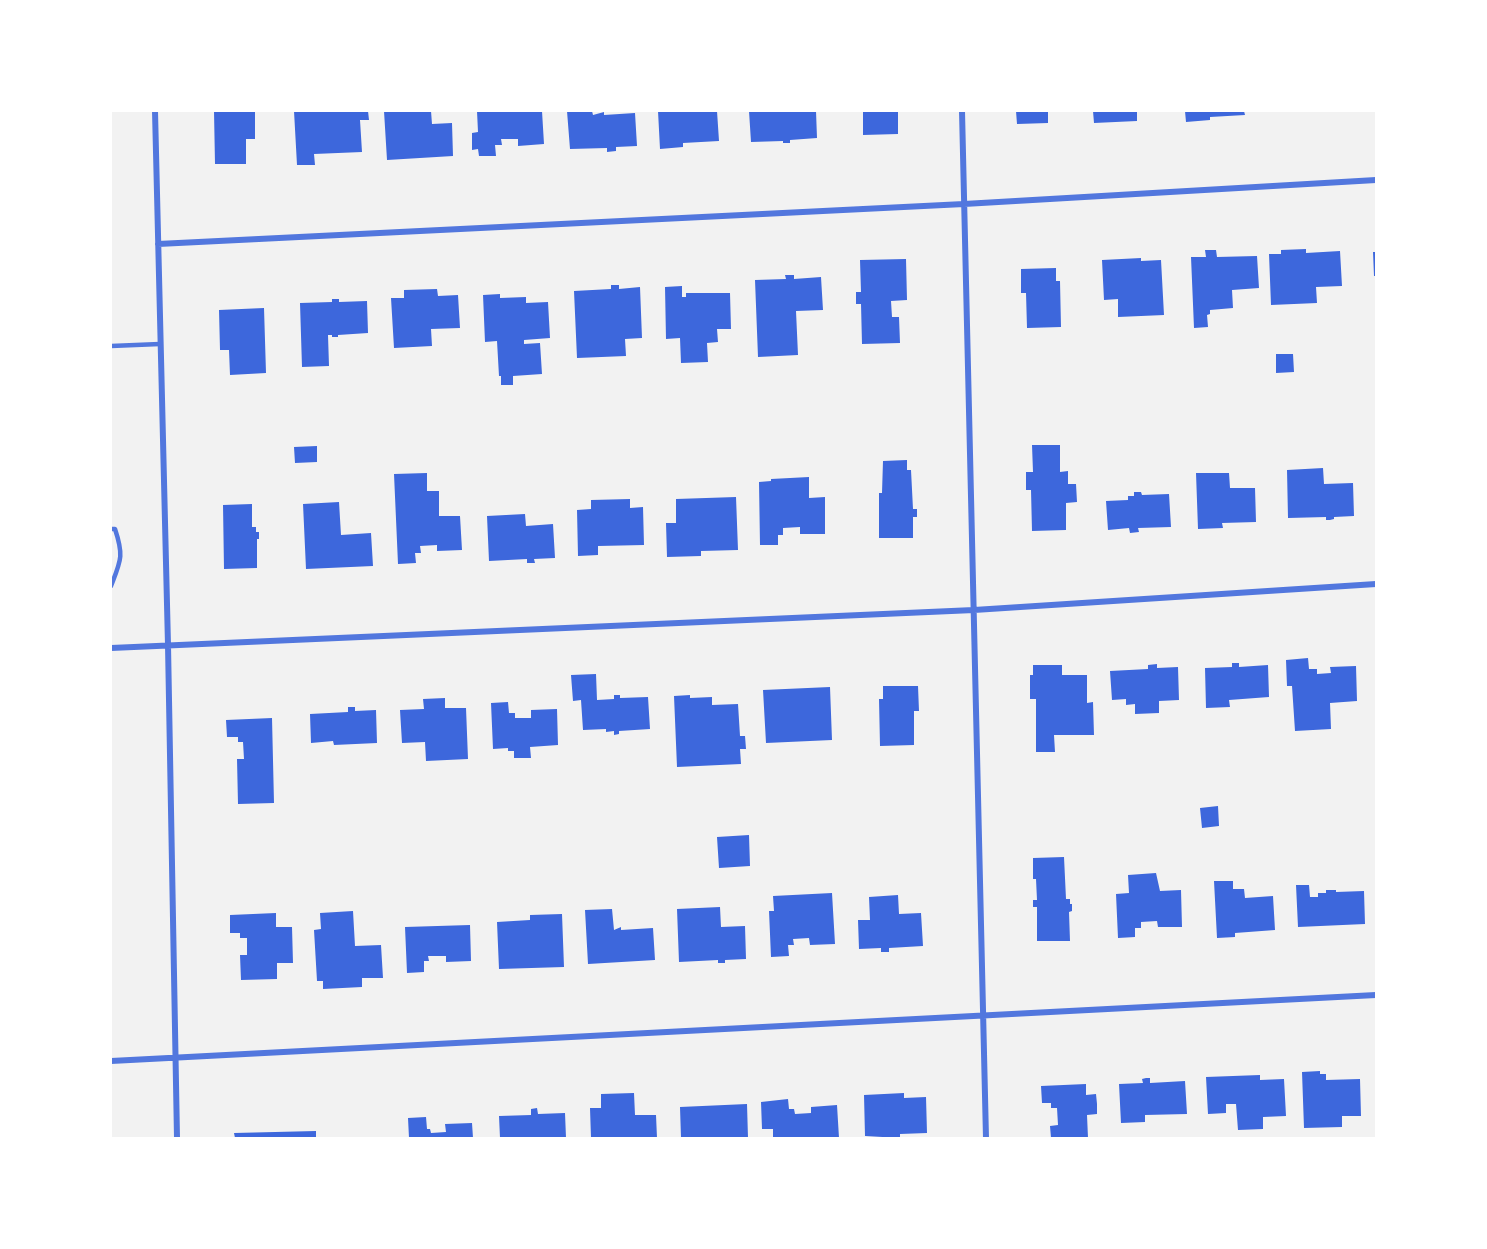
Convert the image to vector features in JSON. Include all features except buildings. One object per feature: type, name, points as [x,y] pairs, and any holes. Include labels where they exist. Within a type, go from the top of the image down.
[{"type":"street","points":[[155,111],[177,1138]]},
{"type":"street","points":[[962,111],[986,1138]]},
{"type":"street","points":[[158,244],[963,204],[1376,180]]},
{"type":"street","points":[[111,648],[974,610],[1376,584]]},
{"type":"street","points":[[111,1061],[1376,995]]},
{"type":"lane","points":[[111,346],[160,344]]},
{"type":"lane","points":[[111,529],[115,529],[122,550],[111,586]]}]
